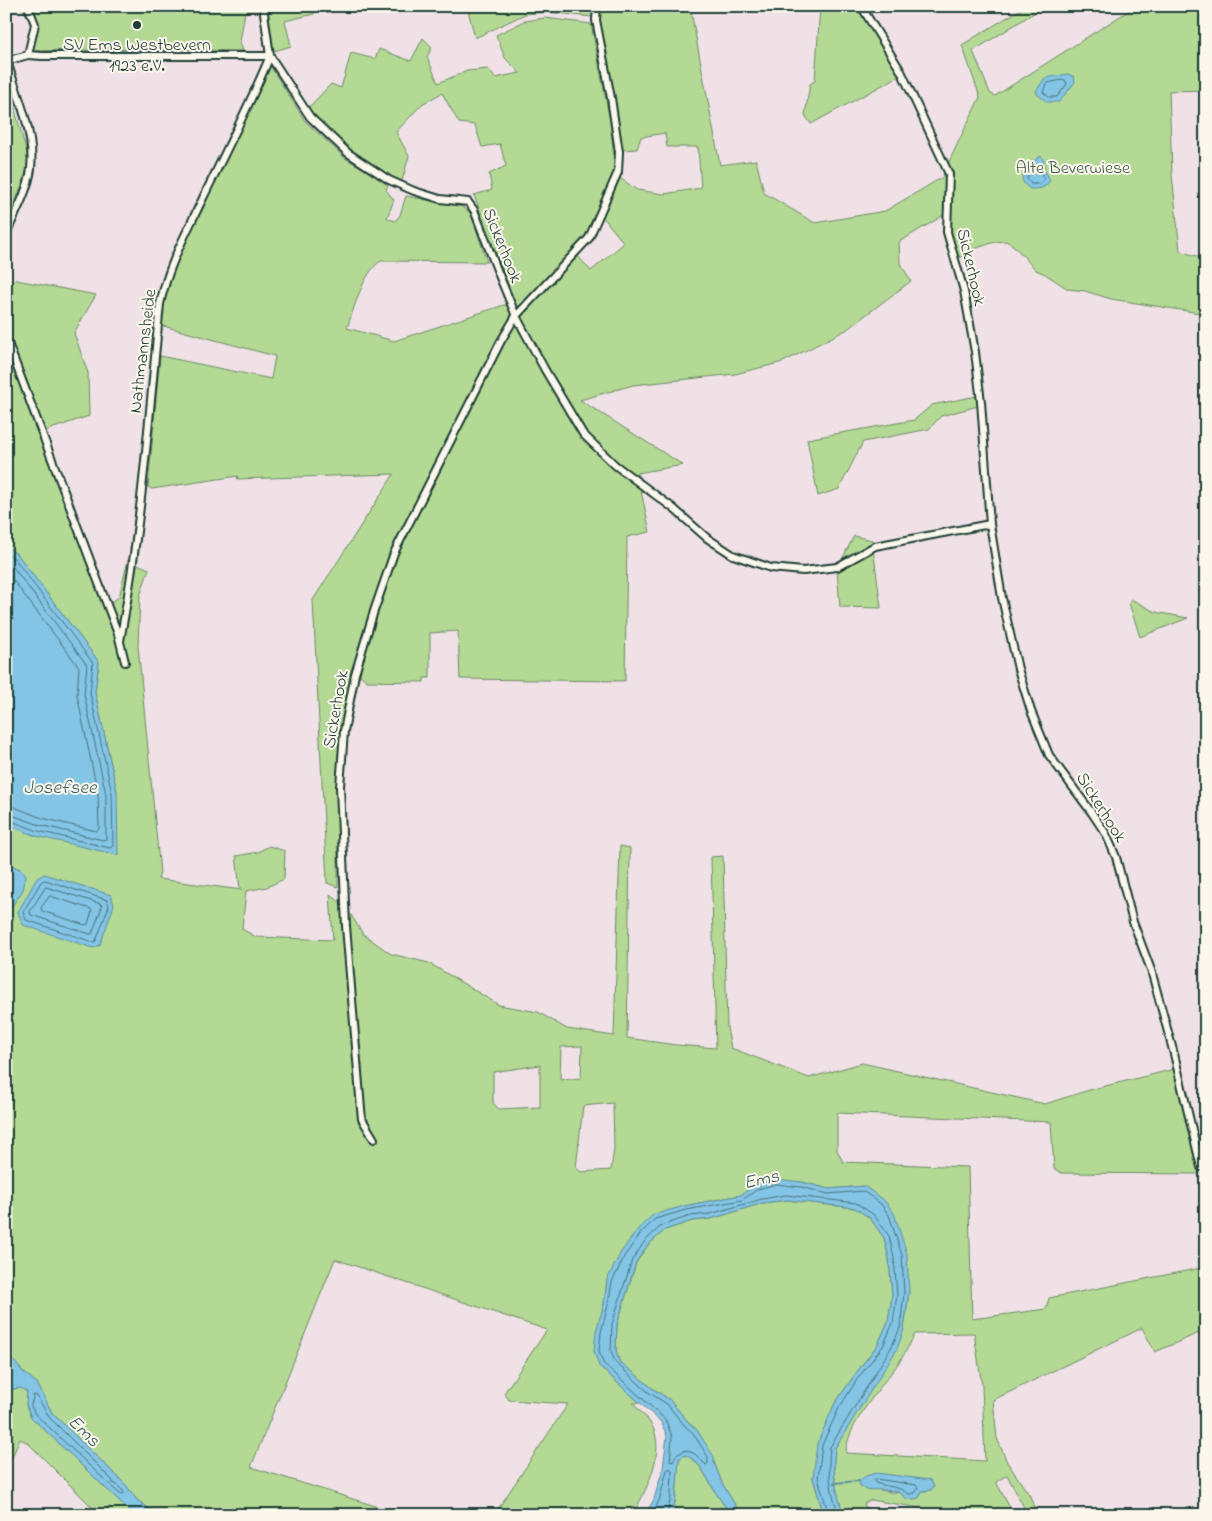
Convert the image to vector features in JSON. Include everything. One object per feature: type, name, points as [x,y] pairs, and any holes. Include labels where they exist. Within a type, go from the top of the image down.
[{"type":"street","points":[[28,6],[35,24],[28,55]]},
{"type":"street","name":"Sickerhook","points":[[264,6],[270,56],[310,116],[348,153],[389,180],[414,191],[440,199],[468,202],[474,210],[498,275],[516,316],[583,434],[615,465],[673,508],[707,538],[733,555],[771,568],[803,571],[837,567],[875,546],[990,524]]},
{"type":"street","name":"Sickerhook","points":[[374,1139],[362,1119],[361,1109],[346,926],[340,787],[344,731],[355,674],[394,553],[501,341],[516,316],[589,238],[618,172],[619,152],[596,20],[598,6]]},
{"type":"street","name":"Sickerhook","points":[[861,6],[901,71],[948,174],[947,232],[964,291],[975,352],[981,402],[990,524],[1002,598],[1018,669],[1030,712],[1050,755],[1106,834],[1116,857],[1133,922],[1151,970],[1174,1054],[1201,1168]]},
{"type":"street","points":[[6,234],[26,187],[31,170],[31,144],[6,61],[28,55],[270,56]]},
{"type":"street","name":"Nathmannsheide","points":[[120,642],[131,584],[160,304],[166,276],[183,236],[270,56]]},
{"type":"street","name":"Nathmannsheide","points":[[6,338],[120,642],[125,662]]},
{"type":"green space","name":"SV Ems Westbevern 1923 e.V.","points":[[21,6],[260,6],[261,9],[245,12],[240,42],[243,51],[159,49],[25,51],[30,38],[31,28]]},
{"type":"green space","points":[[267,6],[316,6],[314,14],[285,21],[291,46],[274,51]]},
{"type":"green space","points":[[467,6],[593,6],[592,17],[548,12],[525,14],[475,38]]},
{"type":"green space","name":"Alte Beverwiese","points":[[601,6],[690,6],[720,165],[756,160],[764,193],[815,223],[885,211],[943,177],[980,97],[962,45],[1026,6],[1045,6],[973,51],[990,93],[995,96],[1136,6],[1206,6],[1206,90],[1169,91],[1172,174],[1180,251],[1206,259],[1206,314],[1111,299],[1085,291],[1068,289],[1036,270],[1014,246],[1006,241],[995,242],[971,250],[959,258],[950,230],[950,202],[944,215],[899,242],[900,263],[911,281],[846,330],[783,362],[735,374],[633,385],[580,400],[683,465],[637,473],[650,532],[627,537],[625,681],[460,679],[458,631],[430,633],[430,678],[424,678],[424,682],[367,681],[359,674],[374,615],[369,616],[349,684],[338,754],[338,887],[327,883],[313,600],[394,474],[237,479],[238,476],[152,489],[148,487],[160,356],[271,379],[275,356],[163,326],[152,304],[166,282],[269,64],[305,121],[345,158],[389,183],[386,190],[394,200],[387,218],[395,221],[400,215],[406,196],[463,207],[471,214],[487,262],[381,261],[369,273],[364,282],[347,328],[394,341],[504,305],[517,308],[474,195],[492,190],[489,174],[506,166],[500,144],[482,147],[475,125],[459,123],[442,93],[422,104],[396,132],[409,156],[402,181],[363,160],[328,130],[308,108],[331,84],[341,88],[351,53],[375,59],[379,49],[411,61],[423,38],[432,47],[427,57],[438,83],[467,71],[488,69],[495,78],[520,73],[505,58],[496,35],[525,21],[545,18],[591,24],[610,121],[615,168],[599,209],[585,236],[571,253],[577,255],[591,271],[624,243],[602,216],[620,178],[637,190],[664,194],[701,188],[698,147],[667,147],[665,133],[641,137],[637,149],[622,150],[616,104],[599,20]]},
{"type":"green space","points":[[820,6],[859,6],[901,75],[811,124],[805,115],[810,84],[815,81]]},
{"type":"green space","points":[[6,78],[30,164],[6,225]]},
{"type":"green space","points":[[6,278],[96,295],[74,333],[88,373],[89,416],[45,431],[110,603],[119,597],[128,560],[149,569],[140,596],[138,646],[160,873],[158,879],[242,890],[240,889],[236,856],[258,852],[269,846],[285,851],[284,879],[267,887],[246,891],[242,929],[256,937],[333,940],[330,894],[346,907],[363,934],[391,954],[429,963],[499,1005],[538,1012],[567,1029],[614,1036],[620,846],[630,848],[627,1038],[716,1048],[711,857],[723,856],[727,1028],[731,1048],[809,1078],[862,1063],[1045,1104],[1089,1090],[1175,1069],[1200,1174],[1062,1173],[1054,1169],[1051,1122],[837,1113],[837,1150],[843,1162],[968,1167],[972,1319],[1046,1309],[1049,1298],[1206,1267],[1206,1330],[1155,1352],[1142,1328],[993,1400],[997,1438],[1007,1462],[1030,1496],[1037,1515],[1028,1515],[1007,1475],[996,1482],[1014,1515],[954,1515],[946,1512],[871,1500],[864,1504],[871,1515],[844,1515],[835,1482],[835,1448],[896,1349],[904,1329],[909,1292],[864,1186],[829,1189],[802,1182],[756,1184],[741,1195],[684,1206],[607,1280],[599,1366],[640,1403],[633,1403],[648,1420],[654,1430],[656,1440],[657,1451],[652,1474],[633,1515],[494,1515],[568,1404],[509,1400],[504,1393],[547,1330],[335,1259],[251,1467],[404,1515],[158,1515],[137,1500],[126,1485],[52,1413],[37,1383],[23,1372],[13,1360],[6,1357],[6,910],[10,909],[22,870],[6,863],[6,824],[36,836],[117,792],[95,692],[99,662],[17,554],[6,547]],"holes":[[[582,1046],[581,1078],[560,1080],[561,1047]],[[540,1065],[540,1107],[499,1109],[493,1103],[493,1072]],[[613,1103],[614,1149],[611,1170],[581,1172],[576,1168],[583,1106]],[[974,1333],[982,1386],[985,1461],[846,1453],[852,1430],[859,1418],[900,1361],[915,1334]],[[890,1475],[930,1480],[931,1490],[903,1493],[875,1488]]]},
{"type":"green space","points":[[977,396],[978,406],[941,416],[929,429],[863,442],[839,489],[818,496],[807,439],[914,420],[932,405]]},
{"type":"green space","points":[[854,536],[872,540],[881,608],[840,607],[837,569]]},
{"type":"green space","points":[[1131,599],[1155,612],[1188,618],[1140,637],[1129,603]]},
{"type":"green space","points":[[787,1200],[855,1208],[870,1218],[884,1238],[889,1258],[892,1295],[888,1322],[878,1344],[834,1405],[813,1478],[824,1515],[741,1515],[722,1483],[714,1462],[697,1430],[670,1400],[619,1361],[616,1350],[617,1325],[636,1263],[648,1245],[665,1230],[692,1221],[711,1219],[763,1203]]},
{"type":"green space","points":[[6,1387],[13,1389],[21,1388],[27,1392],[26,1406],[31,1417],[134,1515],[100,1515],[28,1443],[20,1439],[6,1471]]},
{"type":"green space","points":[[685,1455],[695,1461],[702,1469],[731,1515],[672,1515],[676,1497],[679,1459]]},
{"type":"water","points":[[1068,74],[1074,77],[1075,82],[1059,102],[1047,102],[1037,94],[1036,91],[1045,78]]},
{"type":"water","points":[[1041,156],[1044,161],[1044,169],[1050,180],[1042,188],[1030,189],[1024,184],[1023,175],[1029,166]]},
{"type":"water","name":"Josefsee","points":[[6,547],[17,554],[99,662],[95,692],[117,792],[118,855],[36,836],[6,824]]},
{"type":"water","points":[[6,863],[22,870],[26,875],[23,890],[10,909],[6,910]]},
{"type":"water","points":[[44,874],[111,895],[114,905],[100,945],[93,948],[23,925],[18,912],[37,878]]},
{"type":"water","points":[[776,1179],[802,1182],[829,1189],[864,1186],[884,1200],[894,1213],[907,1254],[909,1292],[904,1329],[897,1349],[835,1448],[835,1482],[844,1515],[824,1515],[813,1478],[817,1444],[834,1405],[878,1344],[888,1322],[892,1295],[889,1258],[884,1238],[870,1218],[855,1208],[787,1200],[763,1203],[711,1219],[692,1221],[665,1230],[648,1245],[636,1262],[617,1325],[616,1350],[619,1361],[670,1400],[697,1430],[714,1457],[722,1483],[741,1515],[731,1515],[702,1469],[695,1461],[685,1455],[679,1459],[676,1497],[672,1515],[645,1515],[654,1499],[663,1468],[667,1436],[661,1422],[599,1366],[594,1351],[596,1331],[604,1304],[607,1280],[621,1252],[638,1229],[653,1215],[684,1206],[741,1195],[756,1184]]},
{"type":"water","points":[[6,1357],[13,1360],[23,1372],[37,1383],[52,1413],[126,1485],[137,1500],[158,1515],[134,1515],[31,1417],[26,1405],[27,1392],[21,1388],[13,1389],[11,1392],[6,1387]]},
{"type":"water","points":[[876,1473],[930,1480],[934,1486],[931,1490],[922,1491],[919,1498],[908,1500],[898,1492],[866,1490],[860,1486],[859,1481],[866,1476]]},
{"type":"waterway","points":[[41,52],[168,51]]},
{"type":"waterway","points":[[834,1483],[859,1481]]},
{"type":"place","name":"SV Ems Westbevern 1923 e.V.","points":[[137,25]]},
{"type":"water label","name":"Ems","points":[[761,1178]]},
{"type":"water label","name":"Ems","points":[[85,1430]]}]
